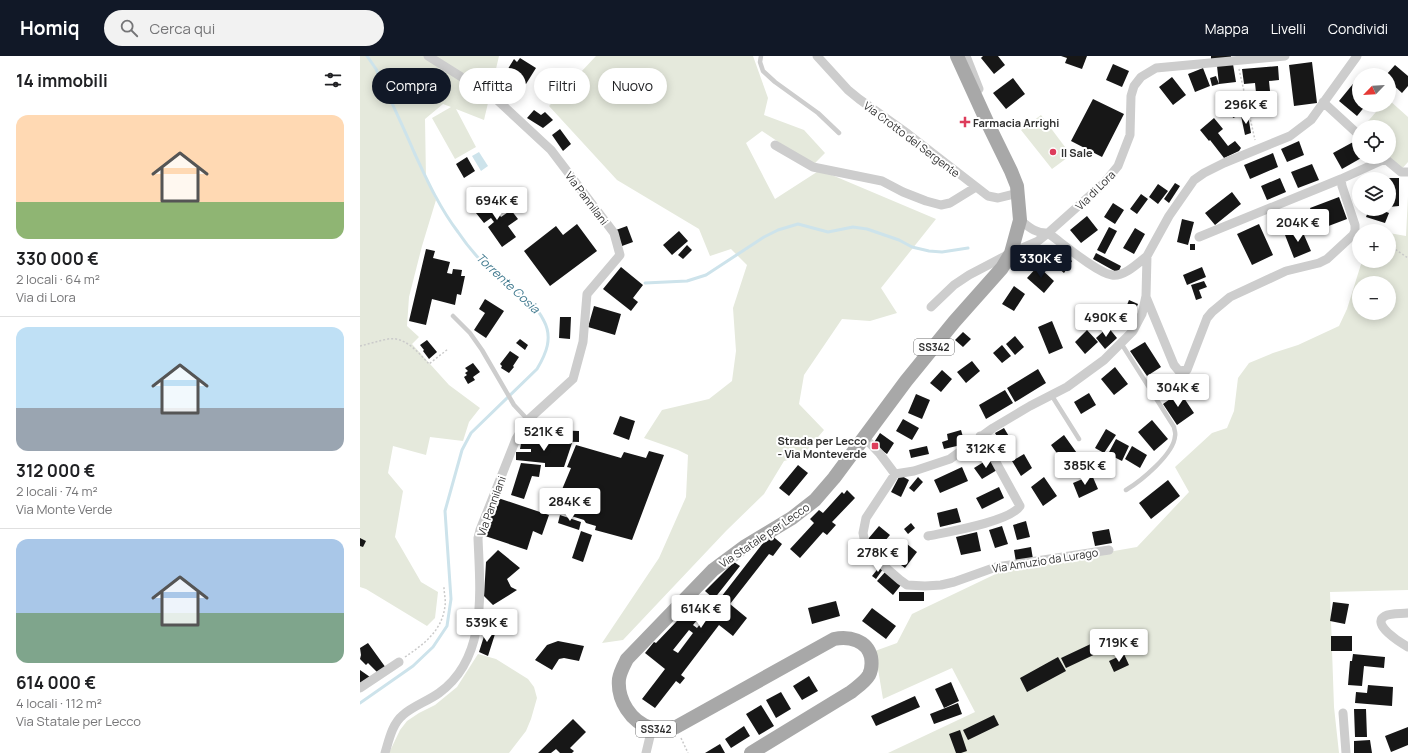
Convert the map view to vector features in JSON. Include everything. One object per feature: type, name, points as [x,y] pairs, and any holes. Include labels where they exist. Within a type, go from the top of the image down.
[{"type":"main road","name":"Via Statale per Lecco","points":[[751,753],[851,692],[865,680],[872,669],[872,661],[870,652],[865,645],[851,638],[842,637],[834,639],[676,727],[663,729],[652,728],[635,719],[627,710],[622,699],[619,679],[621,670],[627,659],[713,570],[744,547],[792,518],[815,500],[834,478],[906,381],[954,322],[1002,268],[1011,253],[1020,220],[1017,186],[957,56]]},
{"type":"street","name":"Via Pannilani","points":[[385,753],[393,728],[403,715],[439,693],[453,681],[465,665],[472,648],[476,632],[479,609],[478,538],[480,530],[516,439],[528,420],[572,379],[583,342],[587,294],[620,256],[614,233],[551,150],[495,98],[428,56]]},
{"type":"street","name":"Via Crotto del Sergente","points":[[817,56],[848,90],[988,196],[998,198],[1018,193]]},
{"type":"street","points":[[966,56],[985,102],[980,107]]},
{"type":"street","points":[[1180,56],[1182,65]]},
{"type":"street","name":"Via di Lora","points":[[931,307],[954,286],[969,275],[1038,241],[1048,234],[1104,183],[1118,166],[1130,135],[1130,96],[1134,86],[1141,76],[1156,68],[1285,56]]},
{"type":"street","points":[[1020,220],[1041,234],[1048,234],[1093,267],[1112,275],[1129,271],[1147,256],[1169,216],[1194,180],[1224,163],[1290,136],[1311,120],[1357,56]]},
{"type":"street","points":[[1323,102],[1352,129]]},
{"type":"street","points":[[776,145],[813,167],[882,181],[903,192],[926,201],[941,204],[950,203],[976,187]]},
{"type":"street","points":[[1199,237],[1341,179],[1372,164]]},
{"type":"street","points":[[1391,164],[1401,172],[1408,172]]},
{"type":"street","points":[[1146,296],[1174,365],[1180,371],[1187,370],[1207,318],[1230,297],[1286,271],[1320,264],[1353,235],[1355,231],[1354,225],[1341,179]]},
{"type":"street","points":[[864,437],[880,454],[895,474],[914,471],[950,459],[980,436],[1030,406],[1067,388],[1104,360],[1133,331],[1142,314],[1146,296],[1147,256]]},
{"type":"street","points":[[928,536],[984,524],[1012,513],[1018,509],[1019,504],[980,436]]},
{"type":"street","name":"Via Amuzio da Lurago","points":[[895,474],[866,518],[863,533],[866,547],[870,554],[907,585],[941,585],[996,567],[1109,550]]},
{"type":"street","points":[[1408,613],[1386,615],[1382,619],[1381,624],[1384,629],[1408,647]]},
{"type":"street","points":[[360,688],[399,662]]},
{"type":"street","points":[[1343,713],[1346,753]]},
{"type":"street","points":[[646,753],[652,728]]},
{"type":"lane","points":[[761,56],[760,62],[763,70],[775,82],[818,112],[839,133]]},
{"type":"lane","points":[[453,316],[474,339],[506,393],[514,405],[528,420]]},
{"type":"lane","points":[[1121,343],[1174,427],[1176,436],[1168,454],[1138,482],[1126,490]]},
{"type":"lane","points":[[1052,396],[1079,439]]},
{"type":"path","points":[[1236,60],[1257,149]]},
{"type":"path","points":[[1396,250],[1408,258]]},
{"type":"path","points":[[360,346],[389,338],[400,340],[412,346],[429,364],[448,349]]},
{"type":"path","points":[[399,662],[425,643],[437,630],[442,621],[445,606],[444,587]]},
{"type":"path","points":[[676,727],[688,753]]},
{"type":"shaded area","points":[[360,56],[499,56],[496,68],[459,68],[459,104],[488,104],[484,120],[456,109],[476,147],[455,159],[432,118],[451,107],[443,104],[425,119],[426,179],[436,200],[409,297],[407,326],[419,337],[412,344],[449,385],[480,408],[469,422],[463,441],[430,437],[426,455],[393,446],[388,473],[403,491],[395,537],[421,582],[438,592],[435,618],[427,626],[366,589],[360,587]]},
{"type":"shaded area","points":[[596,56],[753,56],[768,98],[764,115],[804,130],[825,153],[813,165],[762,131],[746,143],[775,199],[820,170],[936,219],[881,288],[897,313],[870,321],[842,319],[804,375],[799,404],[824,430],[802,456],[784,461],[764,494],[726,531],[623,640],[602,643],[659,558],[686,497],[688,455],[644,438],[662,410],[709,399],[732,381],[736,351],[733,308],[747,265],[731,249],[710,256],[699,229],[617,180],[549,106],[551,104],[590,104],[590,68],[585,68]]},
{"type":"shaded area","points":[[1396,106],[1408,117],[1408,162],[1400,171],[1394,164],[1396,164],[1396,120],[1369,120],[1376,112],[1396,112]]},
{"type":"shaded area","points":[[1041,115],[1071,155],[1052,169],[1021,130]]},
{"type":"shaded area","points":[[1408,196],[1408,590],[1330,592],[1334,707],[1339,753],[888,753],[975,712],[952,668],[883,699],[875,651],[897,643],[912,614],[1004,570],[1137,547],[1189,492],[1175,467],[1212,433],[1227,428],[1234,411],[1238,378],[1249,363],[1298,345],[1339,326],[1347,309],[1352,293],[1352,320],[1396,320],[1396,276],[1357,276],[1360,268],[1396,268],[1396,234],[1406,236]]},
{"type":"shaded area","points":[[478,654],[496,659],[528,679],[534,687],[537,698],[531,719],[526,731],[509,753],[389,753],[400,730],[407,721],[435,705],[457,687]]},
{"type":"water","points":[[479,152],[488,166],[481,171],[472,156]]},
{"type":"building","points":[[983,56],[998,56],[1005,65],[994,74],[981,58]]},
{"type":"building","points":[[1061,56],[1087,56],[1082,69],[1065,63],[1067,58]]},
{"type":"building","points":[[1211,56],[1231,56],[1231,57],[1211,60]]},
{"type":"building","points":[[520,58],[536,68],[534,68],[534,71],[526,84],[526,68],[508,68],[514,59],[517,62]]},
{"type":"building","points":[[1312,62],[1317,103],[1294,106],[1289,65]]},
{"type":"building","points":[[1113,64],[1129,71],[1122,87],[1106,80]]},
{"type":"building","points":[[1233,64],[1236,82],[1219,84],[1217,66]]},
{"type":"building","points":[[1395,65],[1408,76],[1408,86],[1402,93],[1396,87],[1396,68],[1392,68]]},
{"type":"building","points":[[1278,66],[1279,80],[1269,81],[1272,111],[1258,112],[1255,83],[1244,84],[1242,69]]},
{"type":"building","points":[[1203,68],[1210,86],[1195,92],[1188,74]]},
{"type":"building","points":[[1216,76],[1219,84],[1212,86],[1210,78]]},
{"type":"building","points":[[1172,77],[1186,95],[1173,105],[1159,87]]},
{"type":"building","points":[[1013,78],[1025,94],[1006,109],[993,93]]},
{"type":"building","points":[[1352,85],[1352,112],[1339,101]]},
{"type":"building","points":[[1093,99],[1124,114],[1102,157],[1071,141]]},
{"type":"building","points":[[1242,106],[1245,113],[1233,118],[1231,111]]},
{"type":"building","points":[[534,110],[541,115],[545,112],[553,120],[543,128],[527,118]]},
{"type":"building","points":[[1352,112],[1360,112],[1357,116]]},
{"type":"building","points":[[1248,115],[1251,133],[1245,135],[1241,116]]},
{"type":"building","points":[[1214,118],[1223,129],[1218,133],[1228,146],[1235,141],[1241,148],[1239,151],[1224,158],[1200,130]]},
{"type":"building","points":[[560,129],[571,144],[563,151],[552,135]]},
{"type":"building","points":[[1299,141],[1304,155],[1287,162],[1281,149]]},
{"type":"building","points":[[1352,143],[1352,163],[1342,169],[1333,153]]},
{"type":"building","points":[[1273,153],[1278,167],[1250,179],[1244,165]]},
{"type":"building","points":[[467,157],[475,171],[464,178],[456,164]]},
{"type":"building","points":[[1312,164],[1319,180],[1298,188],[1291,172]]},
{"type":"building","points":[[1280,178],[1286,192],[1267,200],[1261,186]]},
{"type":"building","points":[[1396,178],[1399,178],[1399,206],[1396,206]]},
{"type":"building","points":[[1175,183],[1180,186],[1169,203],[1164,199]]},
{"type":"building","points":[[1158,184],[1168,191],[1158,204],[1149,197]]},
{"type":"building","points":[[1232,192],[1241,204],[1215,225],[1205,213]]},
{"type":"building","points":[[1141,194],[1148,199],[1137,214],[1130,209]]},
{"type":"building","points":[[487,197],[501,217],[511,210],[518,219],[508,226],[516,237],[502,247],[488,227],[494,222],[491,218],[484,223],[472,208]]},
{"type":"building","points":[[1339,197],[1347,219],[1318,230],[1310,208]]},
{"type":"building","points":[[1113,203],[1124,210],[1115,224],[1104,217]]},
{"type":"building","points":[[1087,216],[1098,230],[1081,243],[1070,230]]},
{"type":"building","points":[[1366,216],[1388,216],[1385,223]]},
{"type":"building","points":[[1182,219],[1194,222],[1188,245],[1177,242]]},
{"type":"building","points":[[577,224],[597,251],[550,286],[524,251],[556,226],[563,235]]},
{"type":"building","points":[[1259,224],[1273,255],[1252,265],[1237,234]]},
{"type":"building","points":[[627,226],[633,242],[622,246],[616,230]]},
{"type":"building","points":[[1109,227],[1117,231],[1105,254],[1097,250]]},
{"type":"building","points":[[1135,228],[1145,234],[1134,254],[1123,248]]},
{"type":"building","points":[[1301,228],[1311,251],[1294,258],[1285,235]]},
{"type":"building","points":[[679,231],[688,241],[672,255],[663,245]]},
{"type":"building","points":[[1190,244],[1195,244],[1195,250],[1190,250]]},
{"type":"building","points":[[687,245],[692,250],[683,259],[678,255]]},
{"type":"building","points":[[1055,248],[1072,261],[1064,273],[1047,259]]},
{"type":"building","points":[[426,249],[435,251],[433,258],[450,262],[447,273],[452,274],[453,269],[462,270],[461,276],[465,276],[461,295],[457,294],[455,305],[432,299],[426,325],[409,321]]},
{"type":"building","points":[[1096,253],[1121,266],[1118,273],[1093,259]]},
{"type":"building","points":[[1038,266],[1054,281],[1044,293],[1027,278]]},
{"type":"building","points":[[621,267],[643,285],[633,298],[638,302],[631,311],[603,289]]},
{"type":"building","points":[[1202,267],[1206,277],[1187,285],[1183,275]]},
{"type":"building","points":[[1204,281],[1207,287],[1199,290],[1202,298],[1196,300],[1191,285]]},
{"type":"building","points":[[1014,286],[1025,294],[1014,311],[1002,304]]},
{"type":"building","points":[[485,299],[504,311],[486,338],[474,330],[485,313],[479,309]]},
{"type":"building","points":[[1129,300],[1138,304],[1132,318],[1123,315]]},
{"type":"building","points":[[594,306],[621,314],[615,335],[588,327]]},
{"type":"building","points":[[560,317],[571,317],[570,339],[559,338]]},
{"type":"building","points":[[1052,321],[1063,348],[1049,354],[1038,327]]},
{"type":"building","points":[[1108,327],[1117,338],[1105,349],[1096,338]]},
{"type":"building","points":[[1087,330],[1098,342],[1085,354],[1075,342]]},
{"type":"building","points":[[963,332],[971,339],[963,347],[955,340]]},
{"type":"building","points":[[1015,336],[1024,347],[1015,355],[1006,344]]},
{"type":"building","points":[[520,339],[528,345],[525,350],[516,343]]},
{"type":"building","points":[[427,340],[437,352],[429,359],[420,345]]},
{"type":"building","points":[[1145,342],[1161,367],[1147,376],[1130,351]]},
{"type":"building","points":[[1002,345],[1011,356],[1002,363],[993,353]]},
{"type":"building","points":[[510,351],[519,357],[509,373],[501,368],[502,366],[500,364]]},
{"type":"building","points":[[972,361],[980,371],[966,383],[957,372]]},
{"type":"building","points":[[473,363],[480,372],[473,377],[475,380],[468,384],[464,377],[467,375],[465,373],[468,371],[465,368]]},
{"type":"building","points":[[1115,367],[1128,384],[1114,395],[1101,379]]},
{"type":"building","points":[[1038,369],[1046,383],[1015,402],[1007,388]]},
{"type":"building","points":[[942,370],[952,379],[941,392],[930,383]]},
{"type":"building","points":[[1005,390],[1013,403],[986,419],[979,405]]},
{"type":"building","points":[[1180,392],[1194,413],[1177,425],[1163,404]]},
{"type":"building","points":[[1089,393],[1096,405],[1081,414],[1074,402]]},
{"type":"building","points":[[916,394],[930,400],[922,419],[908,413]]},
{"type":"building","points":[[620,416],[635,421],[629,440],[613,434]]},
{"type":"building","points":[[903,419],[919,428],[912,440],[896,431]]},
{"type":"building","points":[[1152,420],[1168,439],[1154,451],[1138,432]]},
{"type":"building","points":[[1004,428],[1013,443],[1004,449],[995,433]]},
{"type":"building","points":[[1106,429],[1116,435],[1104,453],[1095,448]]},
{"type":"building","points":[[549,430],[579,431],[579,442],[548,441]]},
{"type":"building","points":[[961,430],[963,437],[960,438],[961,445],[944,449],[942,442],[948,440],[947,434]]},
{"type":"building","points":[[534,432],[533,442],[572,443],[564,467],[545,467],[545,463],[516,460],[516,452],[531,452],[531,449],[520,449],[523,433]]},
{"type":"building","points":[[880,433],[894,443],[887,454],[873,444]]},
{"type":"building","points":[[1064,435],[1079,456],[1066,466],[1051,445]]},
{"type":"building","points":[[1116,439],[1129,446],[1122,461],[1108,454]]},
{"type":"building","points":[[576,445],[621,458],[624,452],[646,458],[649,451],[664,455],[632,540],[595,530],[596,526],[586,523],[584,520],[562,513],[567,501],[558,499],[571,468],[567,467]]},
{"type":"building","points":[[927,446],[929,454],[911,458],[909,450]]},
{"type":"building","points":[[1132,446],[1147,455],[1140,468],[1125,459]]},
{"type":"building","points":[[1024,454],[1032,468],[1021,476],[1012,461]]},
{"type":"building","points":[[990,458],[997,470],[982,479],[974,468]]},
{"type":"building","points":[[521,463],[541,465],[539,477],[532,476],[524,499],[511,495]]},
{"type":"building","points":[[798,465],[808,473],[789,496],[779,488]]},
{"type":"building","points":[[962,467],[968,481],[940,493],[934,480]]},
{"type":"building","points":[[900,475],[909,480],[901,497],[891,492]]},
{"type":"building","points":[[1092,475],[1098,489],[1079,498],[1073,483]]},
{"type":"building","points":[[918,477],[923,482],[914,492],[909,488]]},
{"type":"building","points":[[1044,477],[1057,496],[1043,506],[1031,487]]},
{"type":"building","points":[[1168,480],[1180,496],[1151,519],[1139,503]]},
{"type":"building","points":[[999,487],[1004,498],[982,509],[976,498]]},
{"type":"building","points":[[847,490],[855,498],[832,522],[836,525],[827,535],[823,532],[800,558],[790,549],[814,523],[810,519],[819,510],[823,513],[842,492],[844,494]]},
{"type":"building","points":[[545,492],[555,495],[551,508],[541,504]]},
{"type":"building","points":[[498,498],[549,515],[542,535],[533,531],[527,550],[482,535]]},
{"type":"building","points":[[957,508],[961,522],[940,527],[937,513]]},
{"type":"building","points":[[560,515],[581,522],[579,530],[558,523]]},
{"type":"building","points":[[1026,521],[1030,537],[1017,540],[1013,525]]},
{"type":"building","points":[[911,523],[915,528],[908,534],[904,529]]},
{"type":"building","points":[[879,526],[890,535],[879,548],[868,539]]},
{"type":"building","points":[[1002,526],[1008,544],[995,548],[989,530]]},
{"type":"building","points":[[1109,529],[1112,543],[1095,546],[1092,532]]},
{"type":"building","points":[[581,531],[592,535],[583,562],[572,558]]},
{"type":"building","points":[[977,532],[981,551],[961,555],[956,537]]},
{"type":"building","points":[[770,534],[782,544],[773,556],[769,554],[730,604],[747,618],[733,636],[719,625],[681,675],[685,678],[680,684],[676,681],[655,708],[642,699],[665,669],[645,653],[654,642],[656,643],[696,601],[706,609],[693,625],[697,628]],"holes":[[[689,630],[693,633],[678,653],[673,650]]]},
{"type":"building","points":[[360,538],[366,541],[363,547],[360,546]]},
{"type":"building","points":[[902,540],[917,552],[905,568],[889,556]]},
{"type":"building","points":[[1031,547],[1033,559],[1016,562],[1014,550]]},
{"type":"building","points":[[498,550],[520,568],[507,579],[511,587],[517,590],[493,605],[484,596],[486,562]]},
{"type":"building","points":[[734,562],[740,566],[714,599],[705,591]]},
{"type":"building","points":[[880,566],[883,569],[876,579],[872,576]]},
{"type":"building","points":[[886,571],[901,585],[893,595],[877,581]]},
{"type":"building","points":[[899,592],[924,592],[924,601],[899,601]]},
{"type":"building","points":[[836,601],[840,616],[812,624],[808,608]]},
{"type":"building","points":[[1333,602],[1349,604],[1345,624],[1330,621]]},
{"type":"building","points":[[872,608],[896,626],[886,639],[862,621]]},
{"type":"building","points":[[495,615],[507,619],[503,633],[490,629]]},
{"type":"building","points":[[486,630],[495,634],[488,656],[479,652]]},
{"type":"building","points":[[1114,633],[1119,643],[1066,668],[1061,658]]},
{"type":"building","points":[[1331,636],[1352,636],[1352,651],[1331,651]]},
{"type":"building","points":[[558,641],[584,646],[579,661],[564,658],[559,659],[552,670],[535,660],[547,645]]},
{"type":"building","points":[[368,643],[386,668],[378,673],[368,663],[366,665],[360,659],[360,648]]},
{"type":"building","points":[[1124,654],[1129,665],[1114,672],[1109,661]]},
{"type":"building","points":[[1353,654],[1385,657],[1384,668],[1364,666],[1362,686],[1348,685],[1350,661],[1352,661]]},
{"type":"building","points":[[1058,657],[1066,671],[1027,692],[1020,678]]},
{"type":"building","points":[[360,670],[370,677],[360,683]]},
{"type":"building","points":[[809,676],[818,691],[802,700],[793,686]]},
{"type":"building","points":[[951,682],[959,701],[944,708],[935,689]]},
{"type":"building","points":[[1368,685],[1393,687],[1392,706],[1355,703],[1356,692],[1367,693]]},
{"type":"building","points":[[781,692],[791,709],[776,718],[766,700]]},
{"type":"building","points":[[915,696],[920,707],[876,726],[871,716]]},
{"type":"building","points":[[958,703],[962,714],[934,724],[930,714]]},
{"type":"building","points":[[761,705],[774,726],[759,735],[746,714]]},
{"type":"building","points":[[1354,709],[1366,709],[1367,737],[1355,737]]},
{"type":"building","points":[[994,715],[999,725],[968,740],[963,730]]},
{"type":"building","points":[[573,719],[586,732],[570,748],[574,751],[572,753],[560,753],[556,749],[551,753],[538,753]]},
{"type":"building","points":[[744,726],[750,736],[731,748],[725,739]]},
{"type":"building","points":[[1408,727],[1408,745],[1391,752],[1385,736]]},
{"type":"building","points":[[960,730],[967,751],[956,753],[949,734]]},
{"type":"building","points":[[1370,740],[1372,753],[1354,753],[1354,741]]},
{"type":"building","points":[[720,744],[725,753],[705,753]]},
{"type":"waterway","name":"Torrente Cosia","points":[[360,703],[413,666],[433,647],[447,626],[451,599],[445,511],[462,450],[471,433],[537,369],[546,352],[548,340],[547,327],[539,312],[526,298],[494,274],[483,263],[451,223],[424,173],[376,69],[367,56]]},
{"type":"waterway","points":[[645,283],[687,281],[706,275],[764,237],[778,230],[798,224],[828,232],[853,227],[867,229],[899,240],[912,247],[929,251],[942,252],[968,248]]},
{"type":"place","name":"Farmacia Arrighi","points":[[965,122]]},
{"type":"place","name":"Il Sale","points":[[1053,152]]},
{"type":"place","name":"Strada per Lecco - Via Monteverde","points":[[875,446]]}]
